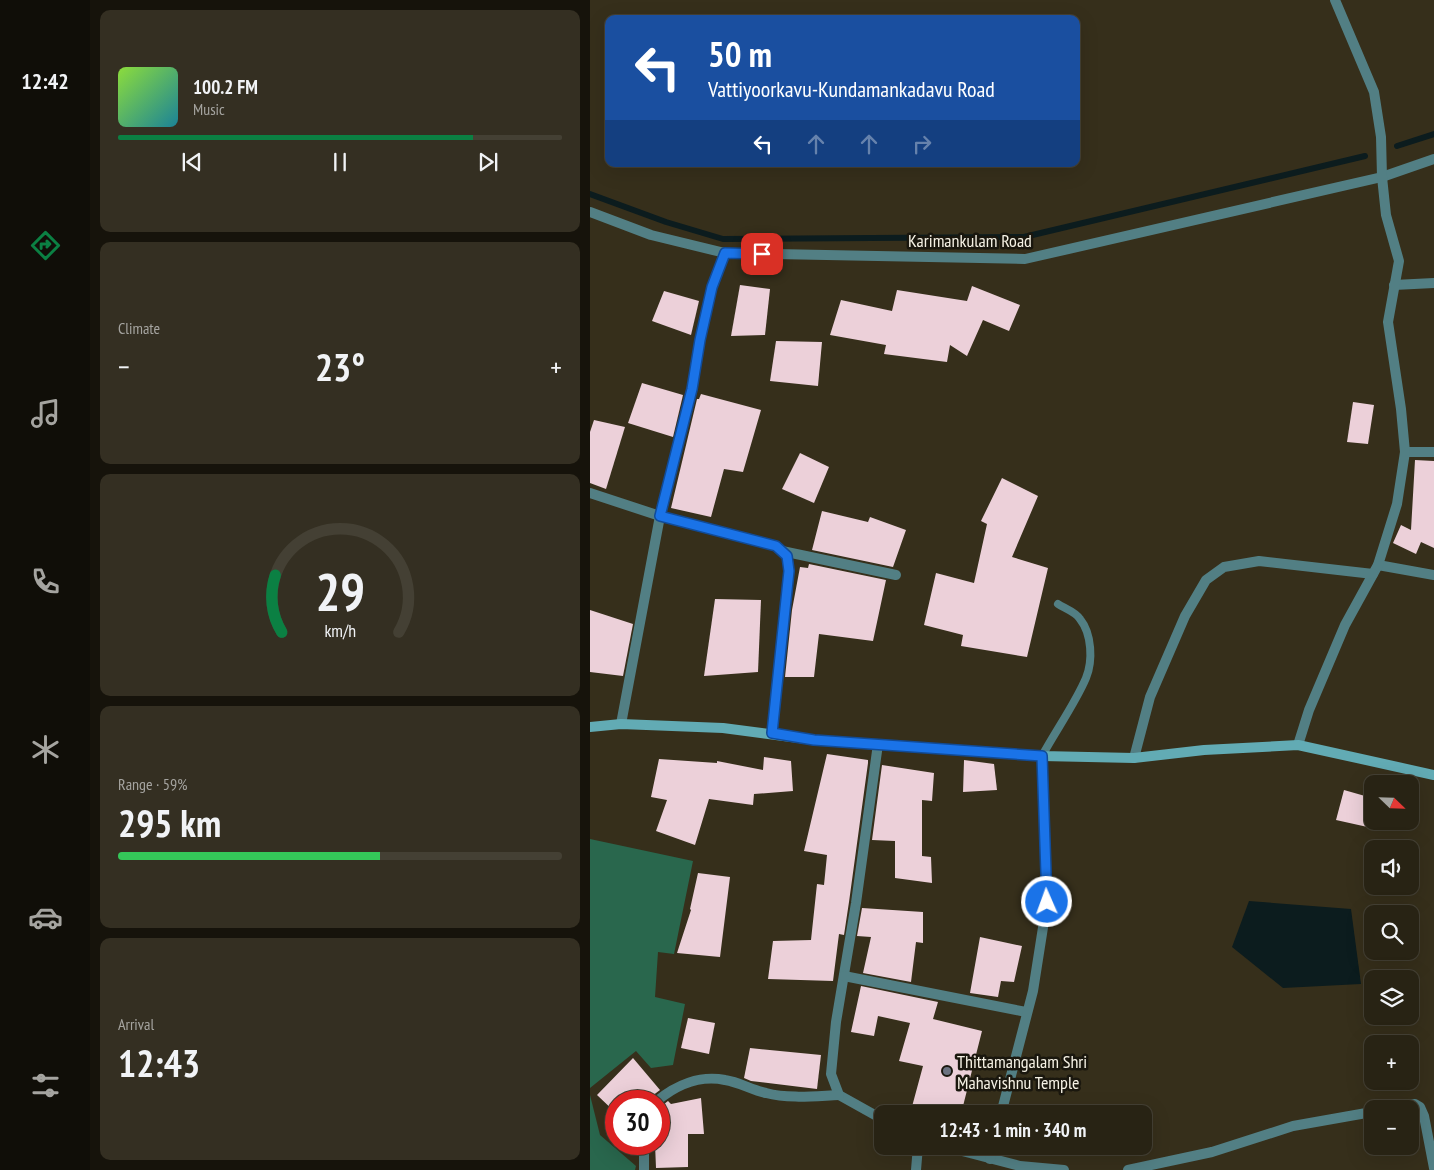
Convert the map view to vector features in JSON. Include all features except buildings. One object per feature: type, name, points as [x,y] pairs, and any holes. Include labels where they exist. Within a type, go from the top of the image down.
[{"type":"street","points":[[1298,745],[1309,710],[1337,642],[1378,565],[1397,504],[1405,452],[1401,409],[1388,322],[1400,262],[1386,216],[1381,136],[1374,92],[1335,0]]},
{"type":"street","name":"Karimankulam Road","points":[[590,212],[651,235],[725,253],[1025,259],[1382,176],[1434,159]]},
{"type":"street","points":[[621,724],[660,516],[692,389],[700,340],[712,287],[725,253]]},
{"type":"street","points":[[1394,285],[1434,283]]},
{"type":"street","points":[[1405,452],[1434,452]]},
{"type":"street","points":[[590,493],[660,516],[776,546],[787,556],[789,571],[772,733]]},
{"type":"street","points":[[782,552],[896,575]]},
{"type":"street","points":[[1134,758],[1150,697],[1185,616],[1206,580],[1224,567],[1259,561],[1373,574]]},
{"type":"street","points":[[1378,565],[1434,575]]},
{"type":"street","points":[[590,727],[621,724],[723,728],[814,740],[1042,756],[1134,758],[1204,750],[1298,745],[1434,775]]},
{"type":"street","points":[[839,1095],[831,1074],[836,1022],[865,842],[878,744]]},
{"type":"street","points":[[1003,1105],[1033,991],[1047,902],[1042,756]]},
{"type":"street","points":[[844,976],[1026,1012]]},
{"type":"street","points":[[670,1090],[694,1080],[724,1080],[766,1094],[839,1095],[874,1115]]},
{"type":"street","points":[[1419,1106],[1424,1116],[1434,1168]]},
{"type":"street","points":[[1128,1170],[1212,1152],[1293,1126],[1364,1113]]},
{"type":"street","points":[[644,1155],[644,1170]]},
{"type":"street","points":[[916,1170],[917,1155]]},
{"type":"street","points":[[976,1155],[1020,1166],[1064,1170]]},
{"type":"street","points":[[990,1159],[991,1155]]},
{"type":"lane","points":[[1042,756],[1086,678],[1090,659],[1090,644],[1080,617],[1058,604]]},
{"type":"green space","points":[[590,839],[693,861],[674,954],[658,952],[655,997],[685,1004],[673,1065],[651,1068],[636,1051],[590,1088]]},
{"type":"green space","points":[[590,1095],[600,1135],[605,1139],[605,1155],[623,1155],[636,1166],[635,1170],[590,1170]]},
{"type":"shaded area","points":[[1249,901],[1351,909],[1361,984],[1283,988],[1232,947]]},
{"type":"waterway","points":[[1397,146],[1434,134]]},
{"type":"waterway","points":[[590,194],[666,222],[723,239],[1024,237],[1365,156]]},
{"type":"place","name":"Thittamangalam Shri Mahavishnu Temple","points":[[947,1071]]},
{"type":"route","points":[[762,254],[725,253],[712,287],[700,340],[692,389],[660,516],[776,546],[787,556],[789,571],[772,733],[814,740],[1042,756],[1047,902]]}]
